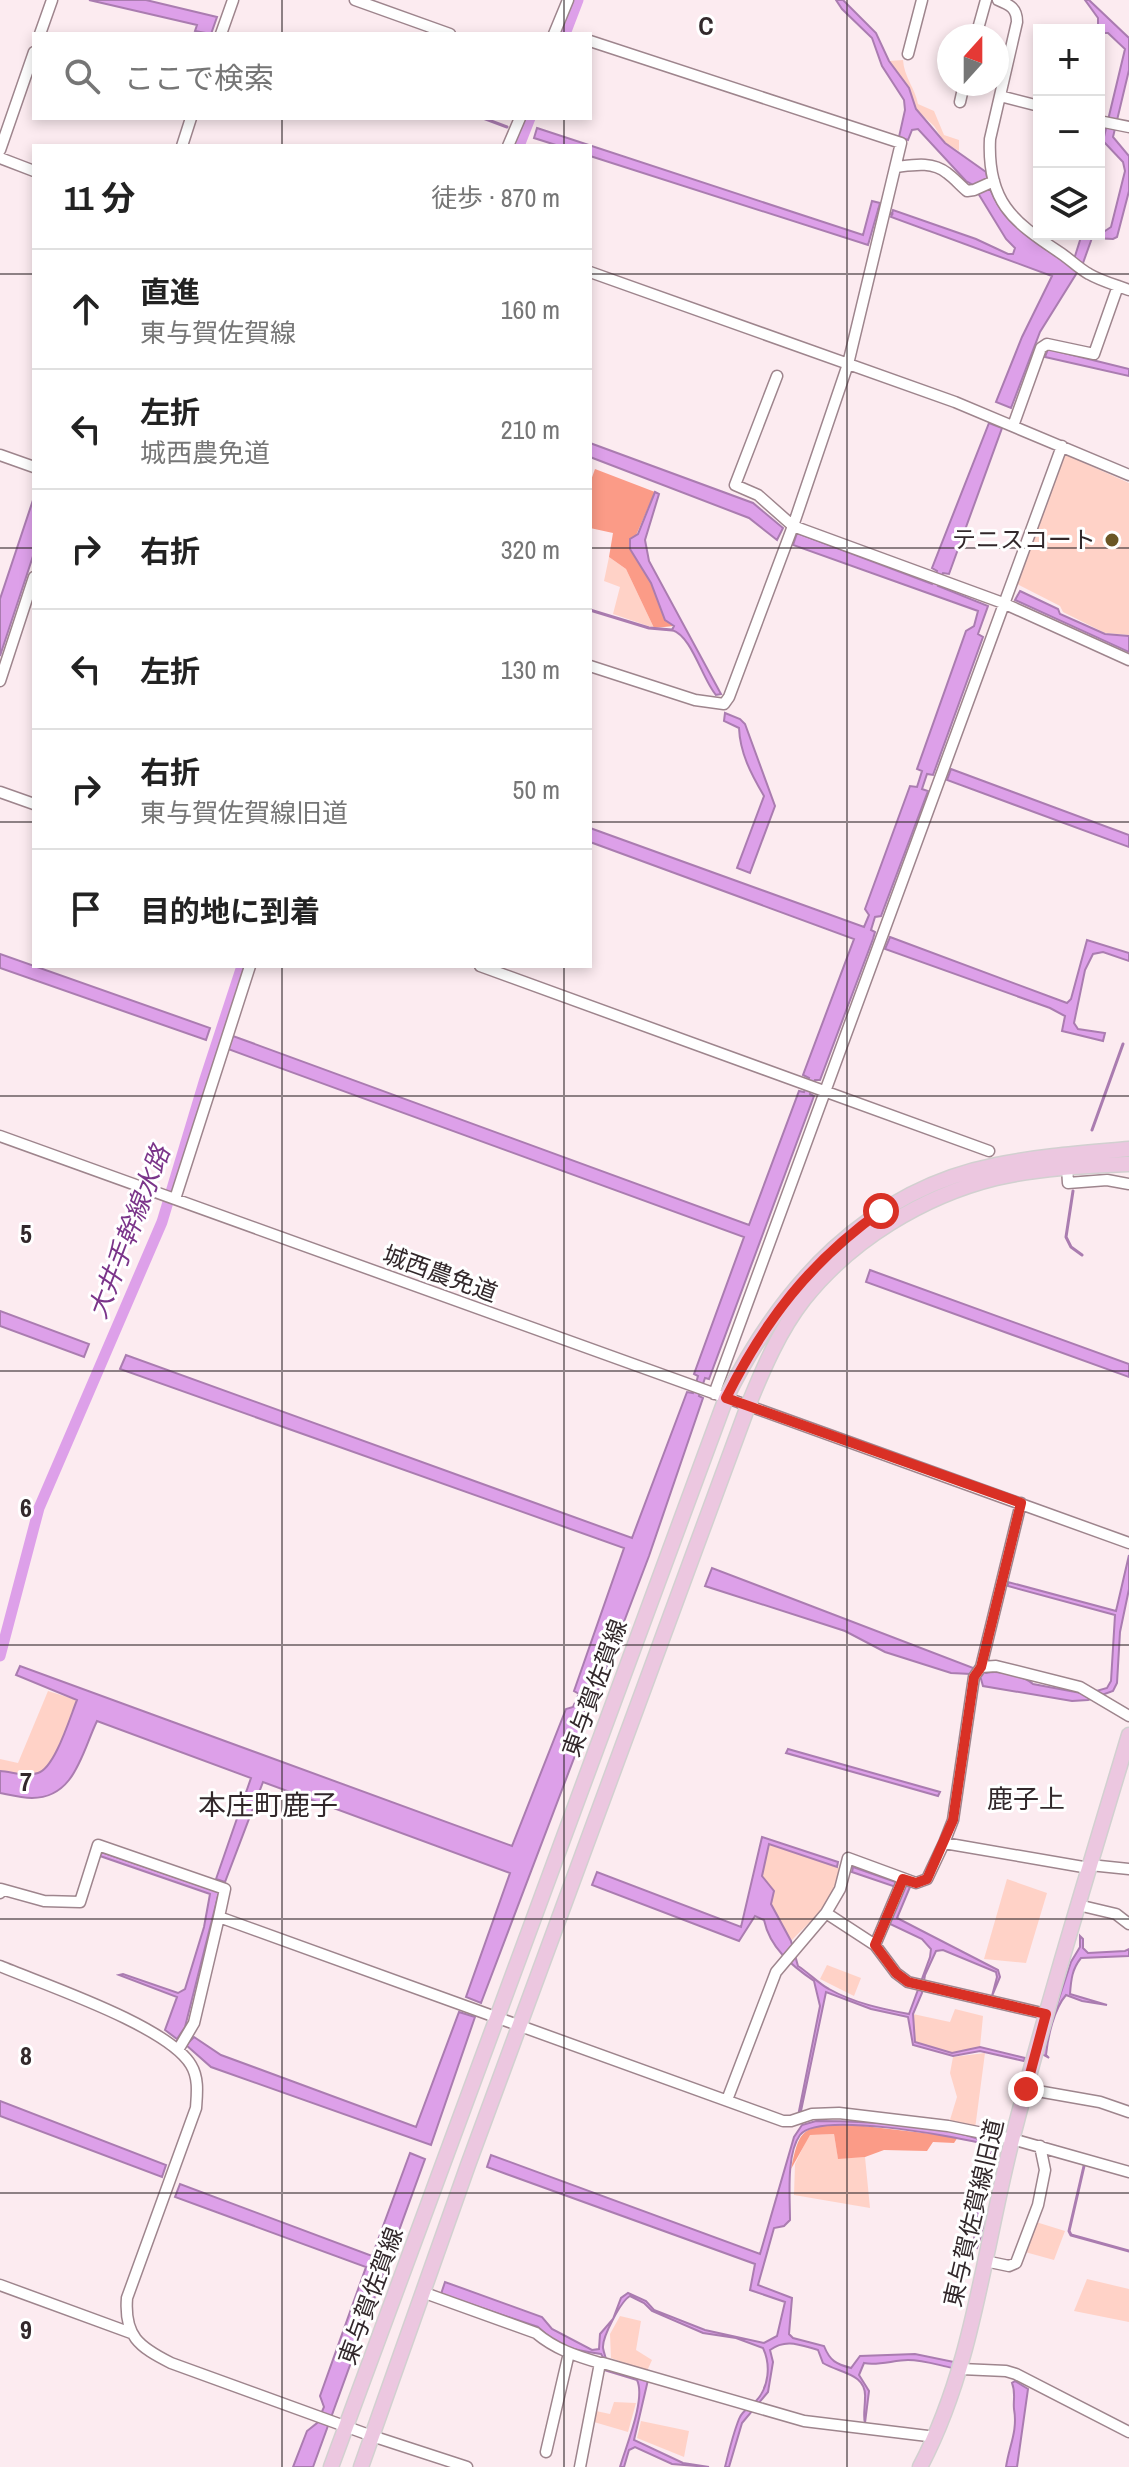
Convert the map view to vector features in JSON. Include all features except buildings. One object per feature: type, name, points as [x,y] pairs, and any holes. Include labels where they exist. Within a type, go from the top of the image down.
[{"type":"main road","name":"東与賀佐賀線","points":[[331,2467],[395,2282],[496,2018],[709,1392],[743,1364],[792,1291],[820,1260],[881,1211],[931,1186],[994,1165],[1129,1149]]},
{"type":"main road","name":"東与賀佐賀線","points":[[361,2467],[422,2292],[748,1406],[776,1343],[804,1300],[858,1247],[923,1204],[998,1178],[1067,1167],[1129,1164]]},
{"type":"main road","name":"東与賀佐賀線旧道","points":[[920,2467],[936,2437],[961,2369],[1012,2139],[1129,1735]]},
{"type":"street","points":[[41,32],[52,0]]},
{"type":"street","points":[[222,32],[233,0]]},
{"type":"street","points":[[355,0],[444,32]]},
{"type":"street","points":[[559,32],[568,0]]},
{"type":"street","points":[[908,54],[922,0]]},
{"type":"street","points":[[979,24],[986,0]]},
{"type":"street","points":[[998,0],[1011,5],[1017,13],[1009,57]]},
{"type":"street","points":[[592,42],[901,143],[848,364],[741,670],[724,704],[695,700],[592,667]]},
{"type":"street","points":[[0,150],[32,58]]},
{"type":"street","points":[[960,102],[961,96]]},
{"type":"street","points":[[1033,104],[1000,96],[989,156],[992,182],[1000,200],[1033,232]]},
{"type":"street","points":[[183,144],[190,120]]},
{"type":"street","points":[[509,144],[519,120]]},
{"type":"street","points":[[0,158],[32,170]]},
{"type":"street","points":[[896,167],[934,166],[945,171],[967,191],[992,182]]},
{"type":"street","points":[[1013,426],[1040,351],[1047,344],[1094,354],[1123,288],[1083,270],[1043,240]]},
{"type":"street","points":[[592,273],[1013,426],[1129,475]]},
{"type":"street","points":[[777,376],[735,485],[758,495],[793,526],[1003,603],[1129,660]]},
{"type":"street","points":[[709,1392],[815,1088],[1062,446]]},
{"type":"street","points":[[0,455],[32,466]]},
{"type":"street","points":[[0,681],[32,583]]},
{"type":"street","points":[[0,792],[32,803]]},
{"type":"street","points":[[175,1199],[249,968]]},
{"type":"street","points":[[485,968],[989,1151]]},
{"type":"street","name":"城西農免道","points":[[0,1136],[1129,1543]]},
{"type":"street","points":[[1067,1167],[1068,1183],[1107,1180],[1129,1184]]},
{"type":"street","points":[[727,2100],[766,1994],[784,1959],[826,1913],[840,1889],[848,1858],[901,1884],[927,1879],[953,1820],[974,1677],[981,1667],[1021,1503]]},
{"type":"street","points":[[981,1667],[996,1666],[1088,1691],[1129,1716]]},
{"type":"street","points":[[944,1843],[1090,1867],[1129,1869]]},
{"type":"street","points":[[0,1890],[44,1901],[80,1902],[98,1845],[225,1889],[194,2023],[180,2046]]},
{"type":"street","points":[[875,1945],[901,1884]]},
{"type":"street","points":[[1078,1905],[1116,1914],[1129,1924]]},
{"type":"street","points":[[826,1913],[875,1945],[896,1973],[908,1982],[1046,2014]]},
{"type":"street","points":[[219,1917],[783,2121],[812,2114],[839,2113],[948,2126],[1040,2146],[1129,2172]]},
{"type":"street","points":[[0,1966],[153,2031],[180,2046],[192,2067],[197,2086],[196,2108],[127,2298],[126,2315],[131,2333],[146,2351],[346,2427],[467,2467]]},
{"type":"street","points":[[1026,2089],[1100,2102],[1129,2112]]},
{"type":"street","points":[[985,2261],[1009,2266],[1016,2263],[1038,2205],[1045,2170],[1040,2146]]},
{"type":"street","points":[[0,2285],[131,2333]]},
{"type":"street","points":[[422,2292],[536,2333],[569,2353],[758,2409],[804,2421],[936,2437]]},
{"type":"street","points":[[546,2452],[569,2353]]},
{"type":"street","points":[[580,2467],[604,2363]]},
{"type":"street","points":[[961,2369],[1016,2374],[1129,2432]]},
{"type":"shaded area","points":[[89,0],[146,0],[217,17],[212,32],[195,31],[197,25]]},
{"type":"shaded area","points":[[836,0],[843,0],[876,33],[889,61],[909,88],[916,109],[945,143],[986,172],[997,203],[1017,227],[1069,265],[1080,240],[1091,240],[1083,263],[1040,332],[1011,408],[996,402],[1022,337],[1052,276],[891,217],[893,210],[976,239],[1008,254],[1013,254],[1015,248],[1006,239],[973,185],[918,129],[912,130],[908,140],[899,137],[904,100],[882,66],[872,38]]},
{"type":"shaded area","points":[[1085,0],[1089,0],[1129,38],[1129,70],[1113,137],[1129,156],[1129,191],[1117,237],[1105,239],[1105,231],[1111,227],[1125,171],[1123,162],[1105,143],[1105,133],[1125,49],[1105,33],[1105,24],[1098,24],[1098,18]]},
{"type":"shaded area","points":[[903,60],[918,104],[934,111],[944,135],[959,140],[959,151],[945,143],[934,126],[916,109],[909,88],[889,61]]},
{"type":"shaded area","points":[[537,128],[586,144],[553,144],[534,138]]},
{"type":"shaded area","points":[[592,146],[863,235],[872,201],[880,203],[868,245],[592,157]]},
{"type":"shaded area","points":[[1048,349],[1129,369],[1129,376],[1045,357]]},
{"type":"shaded area","points":[[989,423],[1002,428],[949,574],[943,573],[938,586],[988,606],[978,634],[983,637],[933,775],[927,774],[922,789],[928,791],[881,916],[875,917],[871,930],[875,932],[873,939],[820,1080],[815,1080],[810,1094],[814,1096],[709,1379],[705,1378],[699,1396],[703,1398],[649,1556],[595,1698],[586,1697],[582,1710],[590,1716],[481,2003],[466,1997],[510,1873],[263,1782],[225,1882],[216,1879],[251,1778],[97,1721],[75,1771],[58,1790],[47,1796],[32,1798],[0,1793],[0,1771],[33,1774],[50,1762],[77,1700],[16,1675],[20,1666],[512,1846],[566,1709],[573,1707],[579,1694],[574,1691],[624,1548],[120,1369],[126,1355],[632,1538],[687,1392],[693,1393],[698,1376],[694,1374],[744,1237],[228,1049],[233,1036],[749,1225],[799,1091],[804,1092],[809,1078],[803,1075],[854,939],[592,843],[592,829],[864,927],[869,915],[865,909],[910,786],[917,787],[922,771],[917,769],[966,631],[974,626],[978,611],[793,545],[797,533],[932,584],[937,571],[932,568]]},
{"type":"shaded area","points":[[592,444],[753,503],[783,528],[777,540],[749,518],[592,458]]},
{"type":"shaded area","points":[[1064,454],[1129,483],[1129,635],[1105,633],[1017,584]]},
{"type":"shaded area","points":[[595,469],[655,492],[630,549],[651,583],[665,620],[674,626],[654,628],[626,569],[609,557],[613,533],[592,528],[592,477]]},
{"type":"shaded area","points":[[655,492],[659,494],[645,540],[649,561],[721,694],[716,695],[685,640],[665,620],[651,583],[630,549],[630,539],[638,534]]},
{"type":"shaded area","points":[[32,503],[32,559],[0,656],[0,599]]},
{"type":"shaded area","points":[[609,557],[626,569],[654,628],[613,614],[620,587],[604,581]]},
{"type":"shaded area","points":[[1020,591],[1058,609],[1060,614],[1105,634],[1129,636],[1129,652],[1015,600]]},
{"type":"shaded area","points":[[725,713],[745,724],[775,806],[750,873],[737,868],[764,796],[747,763],[739,728],[724,721]]},
{"type":"shaded area","points":[[951,769],[1129,835],[1129,847],[947,780]]},
{"type":"shaded area","points":[[890,937],[1067,1003],[1071,999],[1087,940],[1129,953],[1129,961],[1103,952],[1093,954],[1085,970],[1074,1023],[1078,1029],[1105,1033],[1103,1041],[1062,1031],[1065,1016],[1050,1008],[885,949]]},
{"type":"shaded area","points":[[0,954],[32,965],[32,968],[40,968],[210,1028],[206,1040],[0,968]]},
{"type":"shaded area","points":[[870,1270],[1129,1364],[1129,1377],[866,1282]]},
{"type":"shaded area","points":[[0,1311],[89,1344],[84,1357],[0,1326]]},
{"type":"shaded area","points":[[1129,1555],[1129,1589],[1120,1632],[1117,1683],[1113,1691],[1088,1700],[1072,1701],[983,1686],[981,1679],[971,1674],[951,1673],[885,1652],[845,1631],[705,1586],[712,1568],[986,1673],[1011,1674],[1033,1684],[1086,1694],[1107,1688],[1111,1681],[1115,1615],[1008,1586],[1008,1582],[1116,1611]]},
{"type":"shaded area","points":[[48,1691],[77,1700],[50,1762],[33,1774],[0,1771],[0,1759],[18,1763]]},
{"type":"shaded area","points":[[788,1749],[940,1792],[938,1796],[786,1753]]},
{"type":"shaded area","points":[[762,1837],[838,1862],[837,1867],[769,1844],[762,1876],[774,1891],[771,1904],[791,1941],[798,1966],[825,1987],[848,1998],[909,2014],[931,1949],[922,1939],[888,1923],[902,1889],[852,1872],[853,1867],[910,1887],[897,1918],[998,1970],[1000,1977],[992,1996],[996,1972],[943,1950],[936,1951],[913,2014],[915,2042],[952,2053],[980,2047],[1025,2058],[1024,2061],[980,2051],[953,2056],[913,2045],[908,2017],[871,2009],[826,1992],[799,2111],[820,2006],[814,1981],[783,1955],[771,1939],[764,1920],[755,1916],[739,1941],[592,1885],[597,1872],[741,1927]]},
{"type":"shaded area","points":[[769,1844],[843,1869],[829,1900],[791,1941],[770,1904],[762,1876]]},
{"type":"shaded area","points":[[101,1852],[219,1892],[185,2027],[177,2039],[165,2030],[177,1997],[119,1975],[178,1993],[185,1989],[204,1927],[210,1894],[100,1856]]},
{"type":"shaded area","points":[[1007,1879],[1047,1893],[1026,1963],[984,1959]]},
{"type":"shaded area","points":[[1080,1936],[1088,1953],[1129,1949],[1129,1956],[1081,1958],[1072,1975],[1070,1994],[1107,2005],[1066,1995],[1052,2023],[1046,2055],[1049,2058],[1042,2054],[1043,2048],[1071,1962],[1080,1947]]},
{"type":"shaded area","points":[[827,1965],[861,1978],[854,1996],[820,1979]]},
{"type":"shaded area","points":[[955,2009],[983,2016],[980,2047],[952,2053],[915,2042],[913,2014],[950,2022]]},
{"type":"shaded area","points":[[459,2012],[475,2017],[431,2145],[211,2067],[186,2045],[194,2037],[221,2055],[416,2127]]},
{"type":"shaded area","points":[[985,2053],[975,2129],[949,2123],[957,2097],[950,2073],[953,2057]]},
{"type":"shaded area","points":[[0,2101],[166,2165],[162,2177],[0,2116]]},
{"type":"shaded area","points":[[816,2121],[937,2129],[962,2134],[981,2141],[993,2149],[986,2168],[984,2218],[977,2248],[973,2247],[985,2147],[981,2143],[886,2127],[832,2125],[812,2128],[800,2135],[796,2143],[790,2176],[790,2220],[784,2226],[774,2228],[758,2285],[792,2298],[789,2334],[793,2338],[824,2346],[834,2361],[851,2368],[860,2356],[915,2354],[954,2362],[953,2368],[914,2360],[864,2363],[859,2375],[869,2391],[865,2423],[862,2383],[823,2363],[818,2350],[782,2344],[770,2350],[773,2362],[768,2392],[742,2423],[729,2467],[725,2467],[739,2419],[760,2395],[766,2383],[767,2361],[763,2348],[736,2338],[703,2333],[652,2311],[630,2296],[613,2320],[603,2348],[608,2367],[648,2380],[634,2440],[683,2463],[709,2467],[672,2464],[635,2447],[629,2450],[624,2467],[620,2467],[637,2410],[637,2380],[604,2370],[601,2354],[567,2347],[538,2327],[441,2294],[445,2282],[542,2317],[552,2329],[592,2350],[599,2349],[600,2334],[613,2319],[621,2298],[628,2293],[646,2301],[654,2310],[705,2330],[764,2343],[777,2336],[785,2302],[750,2290],[755,2264],[487,2167],[491,2155],[760,2254],[794,2137],[802,2125]]},
{"type":"shaded area","points":[[838,2123],[958,2137],[954,2143],[933,2142],[927,2151],[884,2150],[865,2157],[838,2159],[834,2134],[810,2135],[791,2169],[796,2147],[803,2134],[816,2127]]},
{"type":"shaded area","points":[[834,2134],[838,2158],[865,2157],[870,2208],[794,2195],[795,2164],[809,2135]]},
{"type":"shaded area","points":[[410,2153],[425,2159],[313,2467],[293,2467],[307,2431],[317,2423],[324,2407],[320,2396],[366,2267],[175,2197],[180,2184],[372,2256]]},
{"type":"shaded area","points":[[1036,2222],[1065,2231],[1054,2260],[1025,2252]]},
{"type":"shaded area","points":[[1087,2279],[1129,2289],[1129,2322],[1074,2311]]},
{"type":"shaded area","points":[[620,2316],[641,2321],[636,2350],[652,2360],[647,2371],[611,2358],[610,2334]]},
{"type":"shaded area","points":[[1015,2381],[1028,2389],[1017,2467],[1006,2467],[1015,2424],[1012,2383]]},
{"type":"shaded area","points":[[614,2402],[636,2403],[628,2432],[594,2422],[596,2411],[610,2414]]},
{"type":"shaded area","points":[[641,2421],[689,2431],[684,2457],[637,2438]]},
{"type":"waterway","name":"大井手幹線水路","points":[[566,32],[578,0]]},
{"type":"waterway","points":[[488,120],[507,127]]},
{"type":"waterway","name":"大井手幹線水路","points":[[520,144],[529,120]]},
{"type":"waterway","points":[[879,209],[892,214]]},
{"type":"waterway","points":[[592,611],[649,628],[672,630]]},
{"type":"waterway","name":"大井手幹線水路","points":[[0,1656],[39,1508],[162,1222],[241,968]]},
{"type":"waterway","points":[[1092,1130],[1123,1044]]},
{"type":"waterway","points":[[1073,1191],[1066,1237],[1071,1247],[1082,1255]]},
{"type":"waterway","points":[[1084,2166],[1069,2231],[1071,2235],[1129,2251]]},
{"type":"place","name":"テニスコート","points":[[1112,540]]},
{"type":"district","name":"鹿子上","points":[[1026,1799]]},
{"type":"district","name":"本庄町鹿子","points":[[268,1805]]},
{"type":"route","points":[[881,1211],[820,1260],[792,1291],[743,1364],[726,1398],[1021,1503],[981,1667],[974,1677],[953,1820],[927,1879],[916,1883],[903,1879],[875,1945],[896,1973],[908,1982],[1046,2014],[1026,2089]]}]
